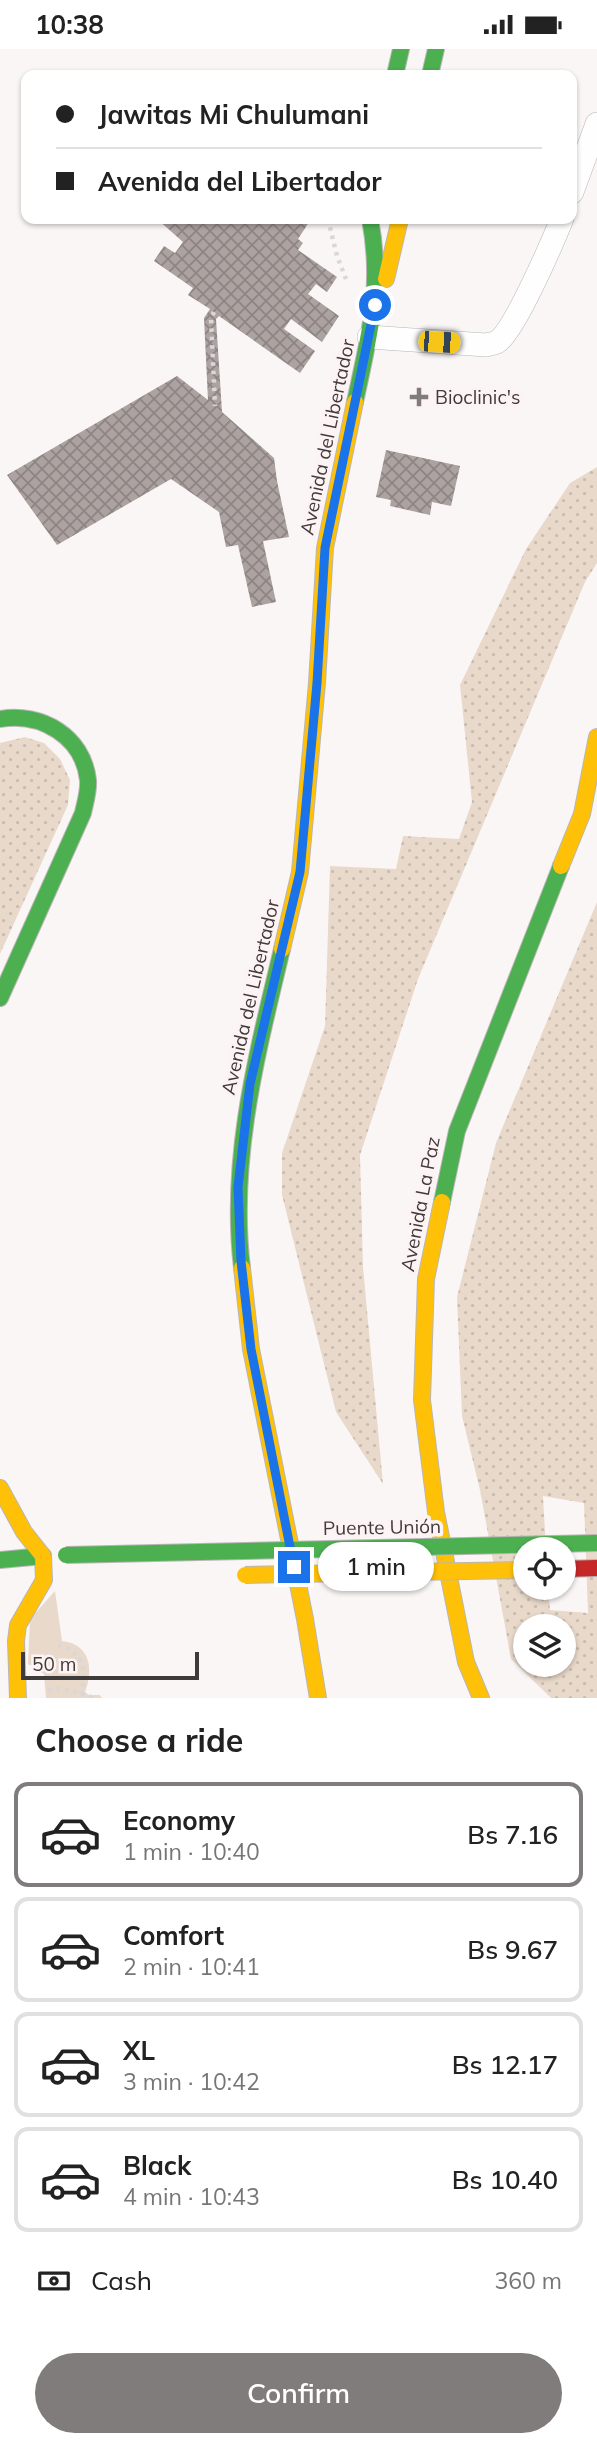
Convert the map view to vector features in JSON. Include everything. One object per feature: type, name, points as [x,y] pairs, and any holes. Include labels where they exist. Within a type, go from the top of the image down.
[{"type":"main road","points":[[396,70],[401,49]]},
{"type":"main road","points":[[431,70],[436,49]]},
{"type":"main road","name":"Avenida del Libertador","points":[[318,1698],[305,1619],[251,1349],[241,1261],[238,1187],[250,1084],[300,872],[317,683],[325,548],[375,305],[376,250],[371,224]]},
{"type":"main road","name":"Avenida del Libertador","points":[[375,305],[390,270],[400,224]]},
{"type":"main road","points":[[0,719],[26,716],[49,723],[70,738],[83,761],[88,782],[83,813],[0,998]]},
{"type":"main road","name":"Avenida La Paz","points":[[481,1698],[466,1662],[436,1512],[422,1400],[426,1279],[457,1131],[582,814],[597,737]]},
{"type":"main road","points":[[0,1488],[17,1524],[43,1556],[51,1580]]},
{"type":"main road","name":"Puente Unión","points":[[0,1560],[66,1555],[597,1543]]},
{"type":"main road","points":[[576,1569],[597,1568]]},
{"type":"main road","points":[[233,1576],[513,1570]]},
{"type":"main road","points":[[22,1581],[51,1580]]},
{"type":"main road","points":[[18,1698],[18,1625],[51,1580]]},
{"type":"street","points":[[577,178],[597,124]]},
{"type":"street","points":[[369,337],[486,345],[497,341],[508,330],[548,254],[560,224]]},
{"type":"path","points":[[329,224],[337,256],[349,286]]},
{"type":"path","points":[[214,312],[211,319],[215,406]]},
{"type":"path","points":[[58,1645],[80,1658],[85,1672],[80,1693]]},
{"type":"path","points":[[48,1690],[65,1688],[85,1697],[96,1698]]},
{"type":"shaded area","points":[[597,467],[597,563],[585,582],[418,979],[360,1155],[363,1267],[383,1484],[336,1412],[282,1195],[282,1153],[325,1026],[330,866],[396,869],[403,836],[459,839],[472,802],[460,685],[526,549],[570,483]]},
{"type":"shaded area","points":[[25,737],[44,743],[60,759],[70,780],[68,805],[0,954],[0,743]]},
{"type":"shaded area","points":[[597,902],[597,1698],[551,1698],[529,1677],[576,1677],[576,1614],[513,1614],[513,1661],[511,1659],[480,1490],[462,1416],[457,1297],[496,1143]]},
{"type":"shaded area","points":[[55,1591],[62,1641],[79,1647],[84,1652],[89,1667],[85,1692],[89,1695],[100,1695],[102,1698],[46,1698],[44,1674],[28,1664],[30,1619]]},
{"type":"building","points":[[163,224],[308,224],[298,239],[303,243],[298,250],[337,277],[327,292],[316,284],[308,294],[339,316],[322,342],[291,319],[284,329],[315,351],[300,373],[219,316],[216,319],[222,412],[274,458],[289,537],[263,541],[276,602],[252,607],[238,545],[226,547],[219,512],[171,479],[57,545],[7,475],[177,376],[208,400],[204,318],[210,309],[188,295],[193,288],[154,261],[164,246],[175,253],[183,242]]},
{"type":"building","points":[[386,450],[460,466],[451,506],[432,502],[430,515],[390,506],[391,500],[376,497]]},
{"type":"traffic: fast","points":[[396,70],[401,49]]},
{"type":"traffic: fast","points":[[431,70],[436,49]]},
{"type":"traffic: fast","points":[[355,402],[375,289],[371,224]]},
{"type":"traffic: fast","points":[[0,719],[30,719],[57,730],[78,751],[88,780],[83,813],[0,998]]},
{"type":"traffic: fast","points":[[442,1202],[457,1131],[561,866]]},
{"type":"traffic: fast","points":[[242,1268],[239,1227],[242,1147],[255,1067],[282,949]]},
{"type":"traffic: fast","points":[[66,1555],[597,1543]]},
{"type":"traffic: fast","points":[[0,1560],[43,1556]]},
{"type":"traffic: slow","points":[[386,279],[399,224]]},
{"type":"traffic: slow","points":[[282,949],[300,872],[317,683],[325,548],[355,402]]},
{"type":"traffic: slow","points":[[561,866],[582,814],[597,737]]},
{"type":"traffic: slow","points":[[442,1202],[426,1279],[422,1400],[436,1512],[466,1662],[481,1698]]},
{"type":"traffic: slow","points":[[242,1268],[251,1349],[305,1619],[318,1698]]},
{"type":"traffic: slow","points":[[0,1488],[24,1532],[43,1556],[44,1580],[18,1625],[18,1698]]},
{"type":"traffic: slow","points":[[245,1575],[513,1570]]},
{"type":"traffic: jam","points":[[576,1569],[597,1568]]},
{"type":"place","name":"Bioclinic's","points":[[419,397]]},
{"type":"route","points":[[294,1567],[251,1349],[241,1261],[238,1187],[250,1084],[300,872],[317,683],[325,548],[375,305]]}]
